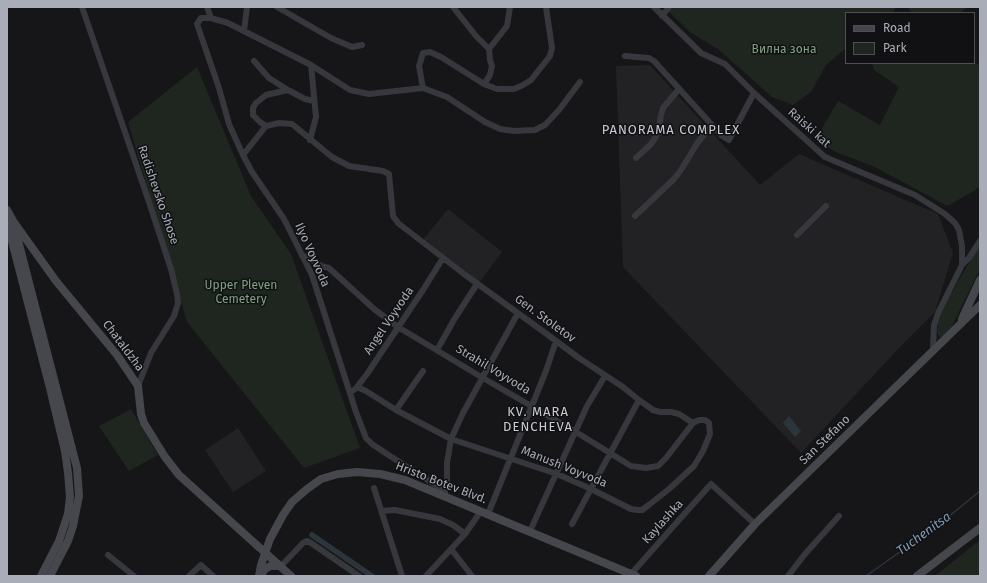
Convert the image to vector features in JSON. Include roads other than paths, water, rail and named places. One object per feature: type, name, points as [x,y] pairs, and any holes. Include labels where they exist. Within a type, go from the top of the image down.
[{"type":"street","name":"Radishevsko Shose","points":[[82,7],[148,199],[171,269],[177,294],[178,303],[174,316],[150,353],[138,386]]},
{"type":"street","points":[[207,7],[211,18],[228,23],[311,65],[350,90],[370,94],[423,88],[448,97],[485,122],[500,129],[514,131],[535,130],[545,125],[559,110],[580,82]]},
{"type":"street","points":[[244,31],[247,7]]},
{"type":"street","points":[[277,7],[331,38],[352,47],[362,45]]},
{"type":"street","points":[[453,7],[476,36],[489,48]]},
{"type":"street","points":[[484,84],[490,75],[492,66],[489,48],[506,26],[510,7]]},
{"type":"street","points":[[423,88],[419,66],[422,53],[430,52],[441,57],[484,84],[497,89],[514,89],[531,80],[550,56],[552,48],[546,7]]},
{"type":"street","name":"Raiski kat","points":[[654,7],[701,53],[725,64],[754,93],[825,157],[915,196],[945,214],[955,223],[959,230],[962,246],[962,265]]},
{"type":"street","points":[[662,16],[669,7]]},
{"type":"street","name":"Ilyo Voyvoda","points":[[211,18],[201,18],[197,24],[219,88],[229,124],[243,156],[284,219],[312,275],[366,438],[372,444],[445,493]]},
{"type":"street","points":[[624,56],[649,58],[654,61],[712,125],[729,140],[754,93]]},
{"type":"street","points":[[254,61],[269,78],[305,99],[314,101]]},
{"type":"street","points":[[243,156],[266,126],[279,123],[292,124],[310,140],[316,117],[311,65]]},
{"type":"street","points":[[636,158],[655,138],[663,108],[679,89]]},
{"type":"street","points":[[266,126],[253,115],[253,108],[256,103],[266,95],[288,90]]},
{"type":"street","points":[[635,216],[674,179],[698,142],[712,125]]},
{"type":"street","name":"Gen. Stoletov","points":[[310,140],[332,157],[349,166],[383,171],[389,174],[393,216],[398,223],[478,284],[653,410],[679,414],[693,423]]},
{"type":"street","points":[[797,235],[826,206]]},
{"type":"street","points":[[7,210],[53,403],[68,473],[70,497],[68,514],[59,541],[41,576]]},
{"type":"street","name":"Chataldzha","points":[[9,221],[117,355],[138,386],[141,414],[144,423],[165,457],[179,475],[291,576]]},
{"type":"street","points":[[9,221],[74,453],[79,482],[78,502],[73,526],[68,541],[50,576]]},
{"type":"street","points":[[933,350],[936,318],[962,265],[969,258],[980,241]]},
{"type":"street","name":"Strahil Voyvoda","points":[[302,255],[321,266],[328,268],[374,309],[398,327],[631,466],[646,468],[658,466],[693,423]]},
{"type":"street","name":"Angel Voyvoda","points":[[351,394],[358,388],[443,258]]},
{"type":"street","name":"San Stefano","points":[[960,323],[980,280]]},
{"type":"street","points":[[437,350],[455,318],[478,284]]},
{"type":"street","name":"San Stefano","points":[[709,576],[755,524],[980,305]]},
{"type":"street","points":[[445,493],[447,482],[447,463],[451,438],[518,313]]},
{"type":"street","points":[[426,576],[484,513],[510,458],[532,406],[556,341]]},
{"type":"street","points":[[396,410],[423,371]]},
{"type":"street","points":[[530,531],[588,406],[605,376]]},
{"type":"street","name":"Manush Voyvoda","points":[[358,388],[366,391],[396,410],[451,438],[557,474],[631,509],[638,510],[646,507],[669,489],[694,466],[704,451],[710,434],[709,423],[705,420],[699,420],[693,423]]},
{"type":"street","points":[[572,524],[639,400]]},
{"type":"street","name":"Hristo Botev Blvd.","points":[[260,576],[264,552],[279,521],[292,502],[313,485],[329,476],[357,472],[380,474],[405,480],[445,493],[484,513],[634,575]]},
{"type":"street","name":"Kaylashka","points":[[634,575],[711,484],[755,524]]},
{"type":"street","points":[[374,488],[402,576]]},
{"type":"street","points":[[382,511],[395,510],[440,519],[453,525],[464,534]]},
{"type":"street","points":[[788,576],[805,554],[839,516]]},
{"type":"street","points":[[917,576],[980,528]]},
{"type":"street","points":[[260,576],[264,570],[270,566],[281,566],[303,543],[307,541],[311,542],[359,576]]},
{"type":"street","points":[[451,549],[472,576]]},
{"type":"street","points":[[108,555],[134,576]]},
{"type":"street","points":[[189,576],[201,565],[213,576]]},
{"type":"waterway","name":"Tuchenitsa","points":[[866,576],[942,522],[980,491]]},
{"type":"waterway","points":[[312,535],[372,576]]},
{"type":"district","name":"PANORAMA COMPLEX","points":[[671,130]]},
{"type":"district","name":"KV. MARA DENCHEVA","points":[[538,420]]},
{"type":"park label","name":"Вилна зона","points":[[784,50]]},
{"type":"park label","name":"Upper Pleven Cemetery","points":[[241,293]]}]
